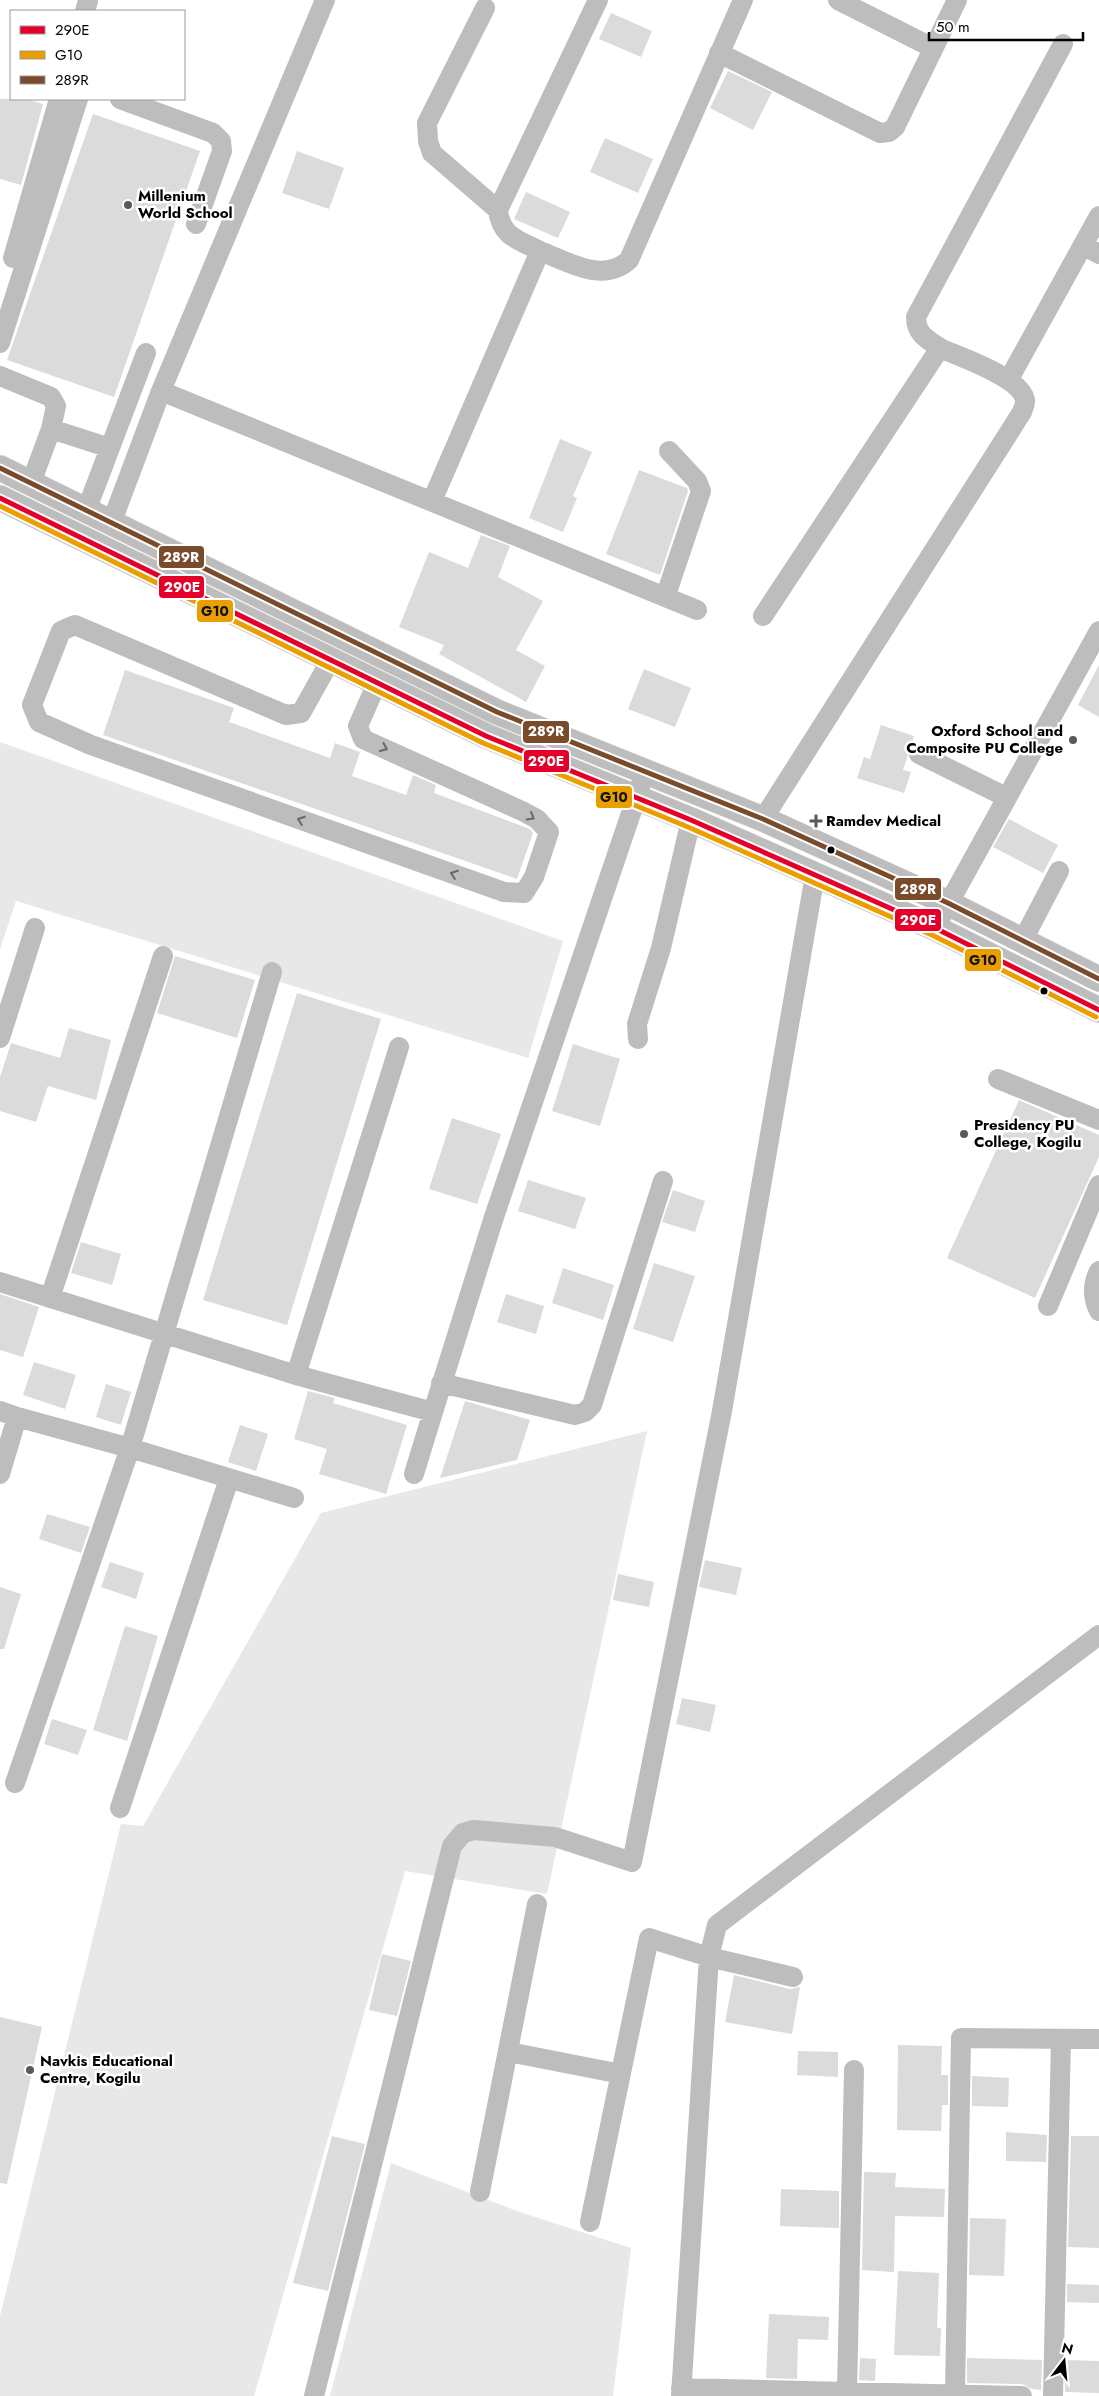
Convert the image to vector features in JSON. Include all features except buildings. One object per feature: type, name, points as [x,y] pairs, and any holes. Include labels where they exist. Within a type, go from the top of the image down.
[{"type":"main road","points":[[0,468],[497,712],[763,819],[948,903],[1022,942],[1099,979]]},
{"type":"main road","points":[[0,498],[486,736],[691,820],[935,928],[1099,1010]]},
{"type":"street","points":[[111,524],[161,391],[325,0]]},
{"type":"street","points":[[598,0],[498,210],[499,224],[508,234],[540,251],[598,272],[621,268],[629,260],[742,0]]},
{"type":"street","points":[[838,0],[933,48]]},
{"type":"street","points":[[719,53],[880,133],[889,132],[895,127],[956,0]]},
{"type":"street","points":[[486,8],[427,123],[428,141],[432,153],[498,210]]},
{"type":"street","points":[[763,819],[1022,412],[1026,402],[1022,393],[1009,379],[940,348],[923,337],[916,326],[916,317],[1063,44]]},
{"type":"street","points":[[0,304],[59,100]]},
{"type":"street","points":[[0,343],[78,100]]},
{"type":"street","points":[[123,100],[213,133],[221,141],[222,151],[196,224]]},
{"type":"street","points":[[1009,379],[1091,250],[1099,216]]},
{"type":"street","points":[[432,501],[540,251]]},
{"type":"street","points":[[763,616],[940,348]]},
{"type":"street","points":[[86,510],[146,353]]},
{"type":"street","points":[[0,376],[51,397],[56,406],[31,483]]},
{"type":"street","points":[[161,391],[666,595],[698,610]]},
{"type":"street","points":[[50,428],[110,448]]},
{"type":"street","points":[[666,595],[701,492],[698,481],[669,451]]},
{"type":"street","points":[[330,661],[301,713],[286,715],[75,625],[61,630],[32,705],[39,722],[91,745],[504,892],[524,892],[534,876],[549,832],[537,819],[522,811],[363,739],[358,726],[377,683]]},
{"type":"street","points":[[935,928],[1099,631]]},
{"type":"street","points":[[919,754],[1006,797]]},
{"type":"street","points":[[414,1474],[494,1217],[645,772]]},
{"type":"street","points":[[638,1039],[637,1024],[661,948],[691,820]]},
{"type":"street","points":[[1022,942],[1059,871]]},
{"type":"street","points":[[314,2396],[444,1887],[452,1846],[463,1833],[483,1830],[555,1837],[632,1862],[722,1411],[815,875]]},
{"type":"street","points":[[0,1038],[35,928]]},
{"type":"street","points":[[50,1298],[163,956]]},
{"type":"street","points":[[15,1783],[130,1448],[272,972]]},
{"type":"street","points":[[296,1375],[399,1047]]},
{"type":"street","points":[[998,1079],[1099,1120]]},
{"type":"street","points":[[442,1383],[575,1415],[586,1412],[592,1405],[663,1181]]},
{"type":"street","points":[[1048,1306],[1099,1185]]},
{"type":"street","points":[[1099,1271],[1094,1283],[1094,1300],[1099,1311]]},
{"type":"street","points":[[0,1282],[296,1375],[433,1412]]},
{"type":"street","points":[[0,1474],[8,1414],[130,1448],[294,1498]]},
{"type":"street","points":[[120,1808],[229,1479]]},
{"type":"street","points":[[1022,2396],[847,2392],[681,2392],[709,1957],[717,1924],[1099,1635]]},
{"type":"street","points":[[480,2192],[537,1904]]},
{"type":"street","points":[[590,2222],[649,1938],[709,1957],[793,1977]]},
{"type":"street","points":[[955,2394],[961,2038],[1099,2039]]},
{"type":"street","points":[[1053,2396],[1061,2039]]},
{"type":"street","points":[[509,2052],[621,2074]]},
{"type":"street","points":[[847,2392],[854,2070]]},
{"type":"shaded area","points":[[0,742],[563,941],[528,1058],[16,901],[0,949]]},
{"type":"shaded area","points":[[647,1431],[547,1894],[405,1871],[254,2396],[0,2396],[0,2316],[121,1824],[143,1826],[321,1513]]},
{"type":"shaded area","points":[[391,2163],[517,2211],[631,2248],[613,2396],[330,2396]]},
{"type":"transit line","name":"289R","points":[[0,468],[497,712],[763,819],[948,903],[1099,979]]},
{"type":"transit line","name":"290E","points":[[0,498],[486,736],[691,820],[935,928],[1099,1010]]},
{"type":"transit line","name":"G10","points":[[0,506],[483,743],[688,827],[932,935],[1096,1017]]},
{"type":"place","name":"Millenium World School","points":[[128,205]]},
{"type":"place","name":"Oxford School and Composite PU College","points":[[1073,740]]},
{"type":"place","name":"Ramdev Medical","points":[[816,821]]},
{"type":"place","name":"Presidency PU College, Kogilu","points":[[964,1134]]},
{"type":"place","name":"Navkis Educational Centre, Kogilu","points":[[30,2070]]}]
